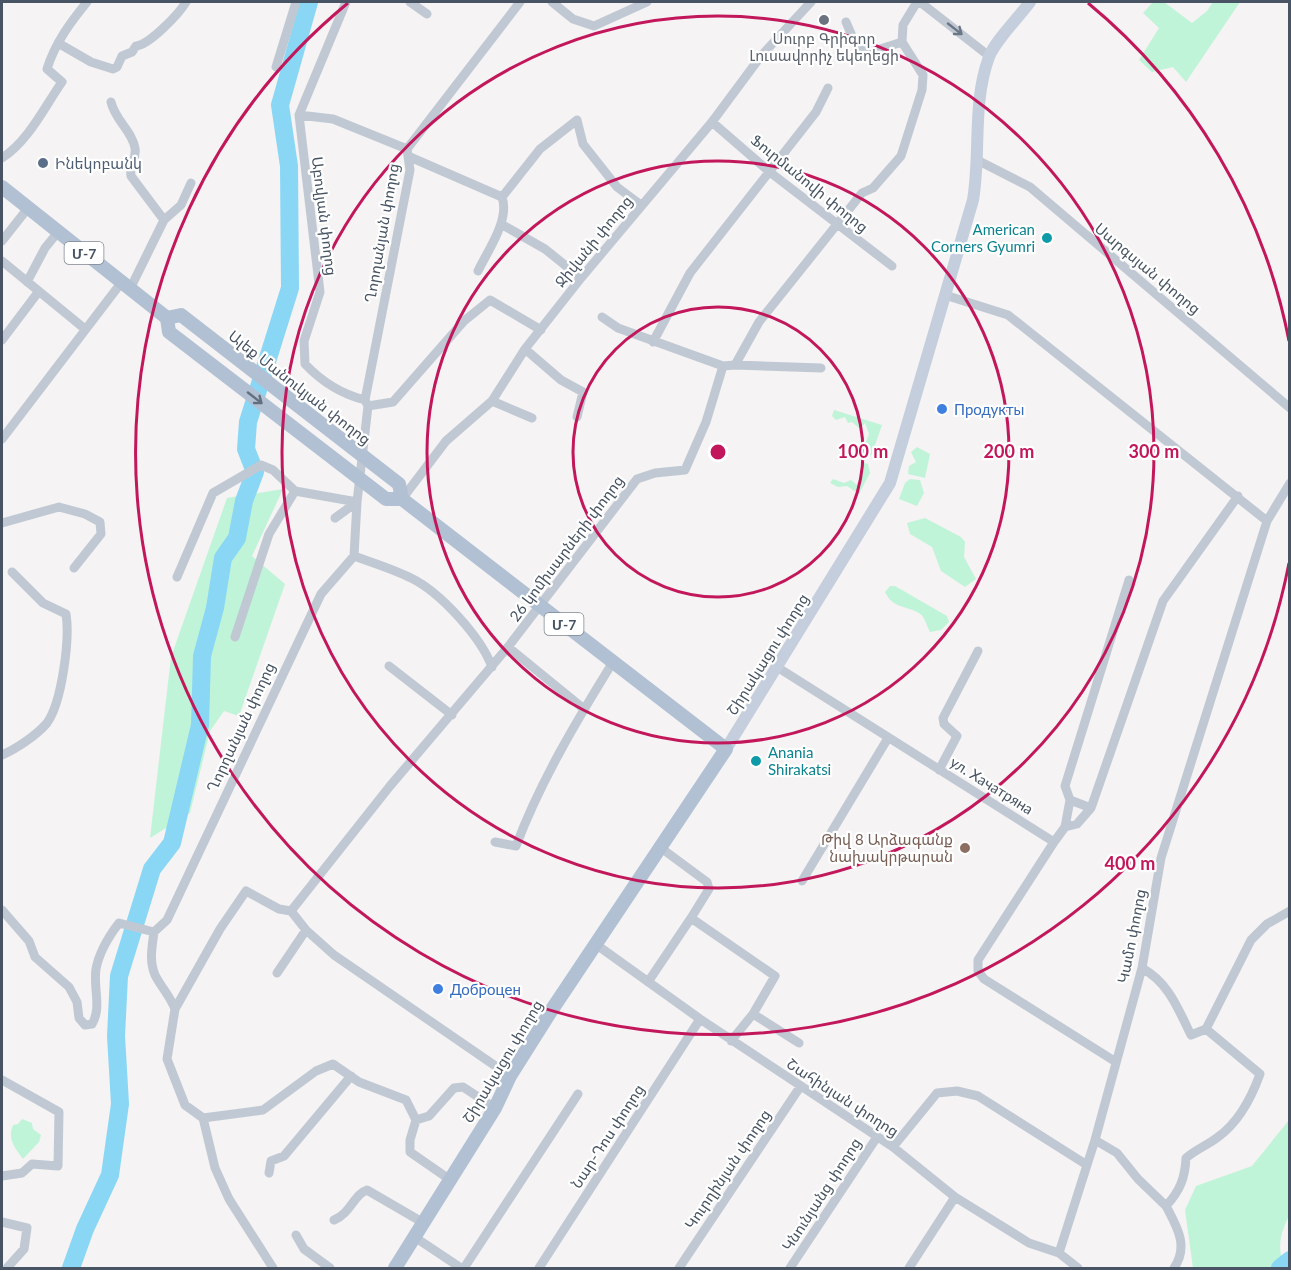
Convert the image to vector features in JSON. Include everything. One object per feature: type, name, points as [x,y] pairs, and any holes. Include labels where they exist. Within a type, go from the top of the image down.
[{"type":"main road","name":"Շիրակացու փողոց","points":[[395,1269],[413,1236],[495,1108],[510,1076],[594,943],[661,849],[726,749],[890,483],[973,200],[979,160],[979,103],[989,56],[1030,2]]},
{"type":"main road","name":"Ալեք Մանուկյան փողոց","points":[[2,187],[167,318],[169,332],[386,499],[402,500],[726,749]]},
{"type":"main road","name":"Ալեք Մանուկյան փողոց","points":[[167,318],[181,315],[219,344],[399,484],[402,500]]},
{"type":"street","points":[[2,158],[33,125],[62,82],[47,69],[64,30],[87,2]]},
{"type":"street","points":[[58,43],[91,63],[113,69],[117,67],[122,56],[132,52],[136,46],[144,45],[163,29],[186,2]]},
{"type":"street","points":[[276,67],[296,2]]},
{"type":"street","name":"Աբովյան փողոց","points":[[346,2],[299,115],[320,292],[304,341],[305,364],[328,385],[366,403]]},
{"type":"street","points":[[411,2],[427,14]]},
{"type":"street","name":"Ղորղանյան փողոց","points":[[366,403],[410,170],[409,153],[520,2]]},
{"type":"street","points":[[552,2],[573,19],[594,27],[646,2]]},
{"type":"street","name":"Ջիվանի փողոց","points":[[402,500],[446,441],[492,401],[525,349],[581,278],[712,122],[761,57],[811,2]]},
{"type":"street","points":[[735,365],[759,322],[836,225],[862,193],[873,188],[901,156],[922,90],[923,75],[902,42],[903,25],[919,2],[989,56]]},
{"type":"street","points":[[846,22],[856,45],[868,53],[902,42]]},
{"type":"street","points":[[653,342],[690,273],[771,173],[816,112],[828,88]]},
{"type":"street","points":[[111,102],[113,114],[135,146],[135,158],[130,168],[130,176],[164,220]]},
{"type":"street","points":[[299,115],[333,119],[502,197],[504,202],[501,224],[478,271]]},
{"type":"street","points":[[502,197],[540,149],[577,120],[583,144],[617,187],[641,206]]},
{"type":"street","name":"Ֆուրմանովի փողոց","points":[[712,122],[771,173],[892,266]]},
{"type":"street","name":"Սարգսյան փողոց","points":[[979,160],[1030,187],[1290,408]]},
{"type":"street","points":[[2,439],[85,329],[126,286],[164,220],[181,205],[191,183]]},
{"type":"street","points":[[2,241],[28,208]]},
{"type":"street","points":[[501,224],[545,249],[581,278]]},
{"type":"street","points":[[27,282],[45,248],[58,232]]},
{"type":"street","points":[[2,261],[85,329]]},
{"type":"street","points":[[2,340],[39,291]]},
{"type":"street","points":[[945,295],[1008,315],[1267,521]]},
{"type":"street","points":[[492,667],[487,654],[439,598],[413,578],[354,556],[366,403],[393,402],[464,321],[490,300],[541,330]]},
{"type":"street","points":[[602,318],[618,328],[653,342],[723,366],[821,368]]},
{"type":"street","points":[[525,349],[561,380],[583,392],[577,417]]},
{"type":"street","name":"26 կոմիսարների փողոց","points":[[291,911],[492,667],[637,479],[654,473],[685,470],[706,422],[723,366]]},
{"type":"street","points":[[492,401],[532,418]]},
{"type":"street","points":[[177,577],[213,493],[261,465],[273,470],[295,491],[357,502]]},
{"type":"street","name":"Կամո փողոց","points":[[1059,1253],[1095,1140],[1142,968],[1161,858],[1267,521],[1290,483]]},
{"type":"street","points":[[235,637],[269,534],[295,491]]},
{"type":"street","points":[[1065,827],[1077,824],[1091,808],[1163,601],[1238,496]]},
{"type":"street","points":[[335,518],[357,502]]},
{"type":"street","points":[[2,523],[59,507],[85,514],[100,522],[101,534],[74,568]]},
{"type":"street","name":"Ղորղանյան փողոց","points":[[154,932],[166,920],[321,594],[354,556]]},
{"type":"street","points":[[2,755],[46,724],[55,708],[68,630],[66,614],[43,603],[12,572]]},
{"type":"street","points":[[1116,1062],[984,980],[978,971],[978,960],[1065,827],[1070,800],[1065,786],[1129,580]]},
{"type":"street","points":[[508,647],[584,709]]},
{"type":"street","points":[[939,770],[957,736],[944,724],[943,718],[978,651]]},
{"type":"street","points":[[495,842],[516,846],[584,709],[613,662]]},
{"type":"street","points":[[389,666],[452,714]]},
{"type":"street","name":"ул. Хачатряна","points":[[777,667],[1054,842]]},
{"type":"street","points":[[802,881],[888,738]]},
{"type":"street","points":[[1070,800],[1091,808]]},
{"type":"street","points":[[648,982],[709,889],[707,882],[661,849]]},
{"type":"street","points":[[273,1269],[230,1199],[215,1168],[202,1118],[185,1105],[167,1059],[175,1009],[220,929],[246,891],[279,909],[291,911],[306,930],[334,955],[510,1076]]},
{"type":"street","points":[[2,910],[9,921],[30,941],[35,957],[69,987],[77,1002],[79,1018],[85,1024],[92,1024],[97,1017],[96,969],[104,948],[119,923],[141,931],[154,932],[151,959],[155,975],[171,998],[175,1009]]},
{"type":"street","points":[[1142,968],[1160,981],[1170,993],[1191,1035],[1206,1029],[1251,940],[1268,924],[1290,911]]},
{"type":"street","points":[[691,918],[775,976],[753,1014],[731,1041]]},
{"type":"street","points":[[277,972],[306,930]]},
{"type":"street","name":"Շահինյան փողոց","points":[[594,943],[731,1041],[893,1148],[955,1197],[1029,1243],[1059,1253],[1075,1268]]},
{"type":"street","points":[[753,1014],[799,1043]]},
{"type":"street","name":"Նար-Դոս փողոց","points":[[539,1269],[700,1019]]},
{"type":"street","points":[[1166,1206],[1176,1195],[1185,1176],[1186,1158],[1199,1147],[1217,1138],[1237,1120],[1254,1092],[1260,1074],[1206,1029]]},
{"type":"street","points":[[202,1118],[263,1110],[316,1071],[333,1064],[351,1076],[406,1100],[416,1120],[410,1140],[410,1152],[449,1179]]},
{"type":"street","points":[[269,1173],[271,1161],[284,1156],[351,1076]]},
{"type":"street","points":[[2,1080],[59,1112],[58,1166],[32,1164],[22,1173],[2,1176]]},
{"type":"street","points":[[416,1120],[429,1116],[454,1088],[463,1087],[495,1108]]},
{"type":"street","name":"Կուրղինյան փողոց","points":[[679,1269],[800,1087]]},
{"type":"street","points":[[893,1148],[937,1093],[957,1091],[978,1096],[1087,1165]]},
{"type":"street","points":[[413,1236],[463,1269],[578,1094]]},
{"type":"street","name":"Կնունյանց փողոց","points":[[790,1269],[877,1137]]},
{"type":"street","points":[[1095,1140],[1117,1153],[1138,1179],[1166,1206],[1183,1242],[1179,1260],[1174,1269]]},
{"type":"street","points":[[334,1220],[346,1215],[360,1193],[367,1190],[422,1222]]},
{"type":"street","points":[[909,1269],[955,1197]]},
{"type":"street","points":[[2,1222],[27,1228],[24,1249],[7,1269]]},
{"type":"street","points":[[296,1235],[304,1250],[330,1269]]},
{"type":"green space","points":[[1153,2],[1164,2],[1192,23],[1207,11],[1213,2],[1240,2],[1186,82],[1173,67],[1152,72],[1139,60],[1159,28],[1143,13]]},
{"type":"green space","points":[[834,410],[882,425],[872,454],[868,458],[861,455],[869,434],[865,423],[860,429],[852,422],[848,423],[845,417],[836,420],[832,416]]},
{"type":"green space","points":[[917,447],[930,454],[925,478],[908,474],[909,466],[916,462],[911,452]]},
{"type":"green space","points":[[864,463],[868,464],[870,473],[859,494],[847,486],[838,487],[830,483],[833,479],[844,483],[851,480],[857,485]]},
{"type":"green space","points":[[910,479],[920,480],[924,493],[917,506],[899,499],[905,483]]},
{"type":"green space","points":[[283,489],[252,556],[285,584],[239,716],[224,711],[210,731],[190,813],[150,838],[171,657],[227,498]]},
{"type":"green space","points":[[925,518],[961,537],[965,542],[964,557],[976,579],[965,587],[941,571],[932,547],[910,534],[907,523]]},
{"type":"green space","points":[[890,586],[895,586],[947,616],[949,622],[941,630],[930,632],[920,613],[891,601],[885,592]]},
{"type":"green space","points":[[22,1119],[32,1123],[33,1129],[41,1135],[39,1142],[23,1159],[11,1135],[13,1125],[18,1124]]},
{"type":"green space","points":[[1289,1120],[1289,1216],[1281,1235],[1280,1249],[1286,1268],[1193,1268],[1185,1210],[1196,1186],[1252,1166]]},
{"type":"waterway","points":[[71,1268],[85,1229],[110,1175],[120,1104],[116,1036],[119,976],[152,869],[172,843],[200,725],[202,656],[215,608],[223,558],[237,538],[244,501],[255,472],[246,449],[248,422],[290,288],[289,166],[280,105],[309,2]]},
{"type":"waterway","points":[[1280,1268],[1290,1260]]},
{"type":"place","name":"Սուրբ Գրիգոր Լուսավորիչ եկեղեցի","points":[[824,20]]},
{"type":"place","name":"Ինեկոբանկ","points":[[43,163]]},
{"type":"place","name":"American Corners Gyumri","points":[[1047,238]]},
{"type":"place","name":"Продукты","points":[[942,409]]},
{"type":"place","name":"Anania Shirakatsi","points":[[756,761]]},
{"type":"place","name":"Թիվ 8 Արձագանք նախակրթարան","points":[[965,848]]},
{"type":"place","name":"Доброцен","points":[[438,989]]}]
